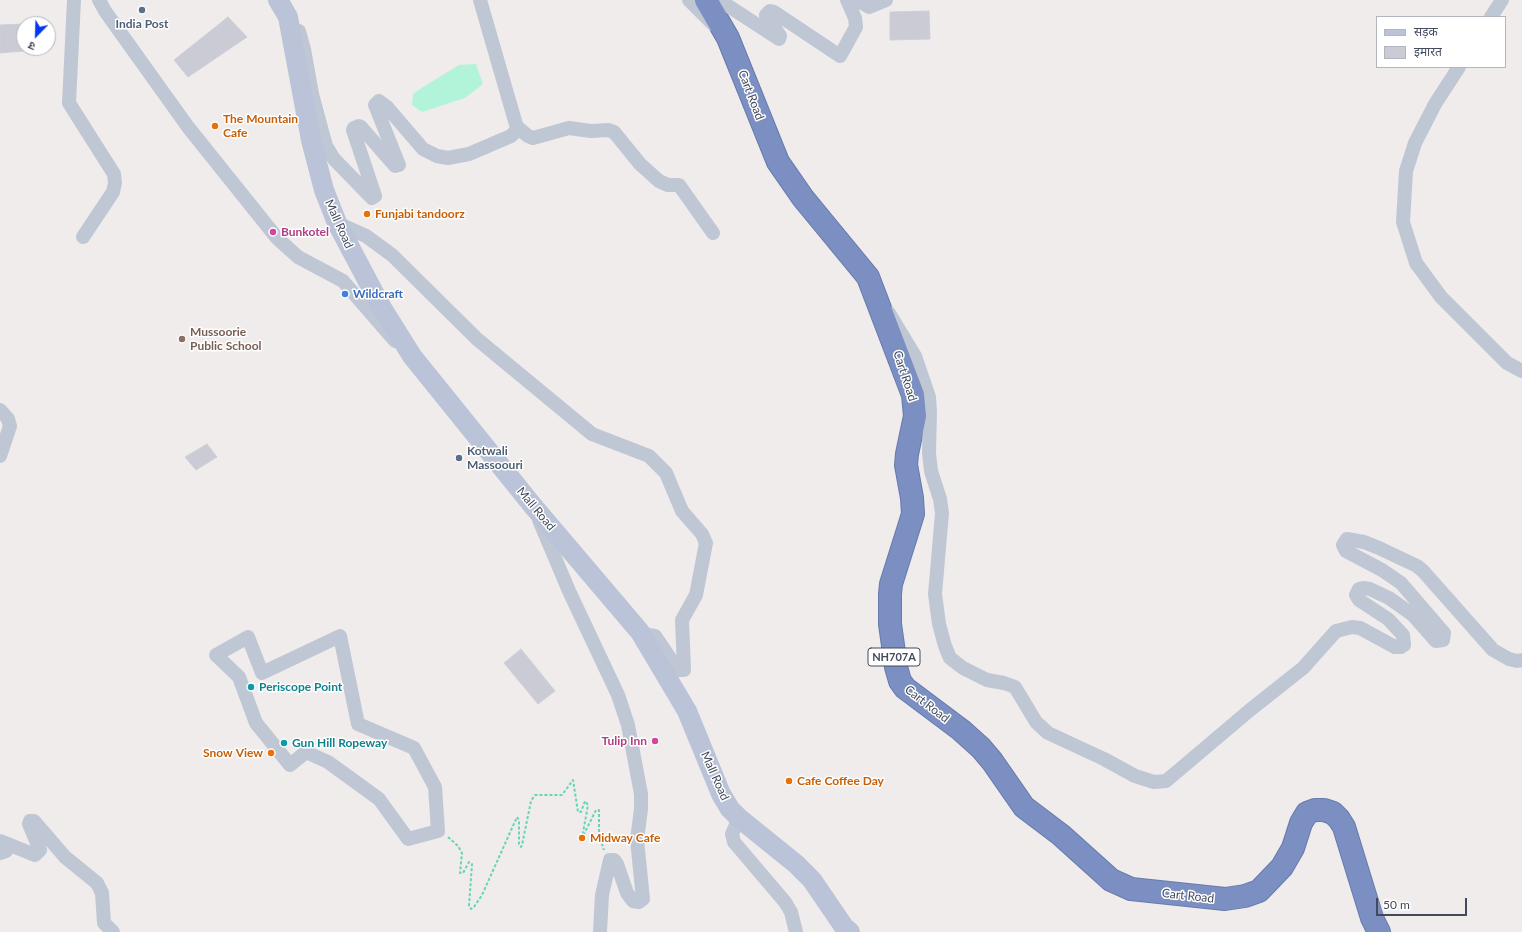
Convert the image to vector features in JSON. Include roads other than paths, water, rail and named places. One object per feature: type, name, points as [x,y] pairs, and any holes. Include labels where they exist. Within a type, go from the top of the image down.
[{"type":"highway","name":"Cart Road","points":[[706,0],[728,38],[778,162],[803,198],[868,277],[909,382],[915,416],[907,454],[912,514],[890,594],[890,624],[896,667],[900,682],[905,688],[961,730],[981,748],[992,761],[1024,807],[1061,835],[1111,880],[1132,889],[1225,899],[1245,896],[1259,891],[1282,867],[1293,848],[1301,823],[1307,814],[1315,810],[1324,810],[1332,813],[1339,819],[1344,827],[1372,918],[1379,932]]},
{"type":"street","points":[[74,0],[69,103],[114,174],[115,183],[113,192],[83,237]]},
{"type":"street","points":[[99,0],[105,11],[188,127],[277,238],[288,250],[302,260],[343,281],[389,336],[412,356]]},
{"type":"street","name":"Mall Road","points":[[278,0],[288,17],[310,140],[324,190],[337,223],[382,308],[412,356],[533,506],[641,634],[687,711],[721,794],[730,809],[812,880],[844,927],[850,932]]},
{"type":"street","points":[[480,0],[517,127],[533,138],[569,128],[591,131],[608,130],[614,132],[640,164],[659,181],[668,185],[679,184],[713,233]]},
{"type":"street","points":[[689,0],[728,38]]},
{"type":"street","points":[[718,0],[779,39],[780,36],[766,15],[770,10],[838,56],[842,54],[856,27],[856,18],[847,0]]},
{"type":"street","points":[[857,0],[869,7],[886,0]]},
{"type":"street","points":[[1492,16],[1502,0]]},
{"type":"street","points":[[288,17],[293,21],[301,38],[312,94],[326,146],[334,159],[369,197],[374,198],[374,193],[353,130],[354,128],[359,126],[361,127],[395,166],[399,165],[376,105],[377,102],[382,102],[387,107],[423,149],[437,156],[448,158],[469,154],[511,136],[517,127]]},
{"type":"street","points":[[1459,68],[1435,104],[1415,143],[1406,171],[1403,222],[1416,263],[1441,297],[1498,355],[1507,363],[1522,371]]},
{"type":"street","points":[[337,223],[366,236],[392,255],[477,339],[588,431],[606,440],[649,456],[666,473],[682,511],[702,534],[706,543],[696,595],[682,620],[684,670],[678,670],[655,636],[641,634]]},
{"type":"street","points":[[879,302],[893,318],[906,339],[920,369],[929,397],[930,471],[940,499],[942,513],[935,594],[939,624],[945,646],[950,658],[963,668],[987,680],[1004,683],[1015,687],[1036,722],[1053,736],[1104,759],[1135,776],[1154,782],[1166,781],[1250,710],[1303,668],[1336,630],[1352,627],[1360,628],[1395,647],[1401,647],[1404,644],[1403,635],[1388,619],[1359,600],[1356,595],[1359,589],[1370,588],[1389,598],[1412,615],[1436,641],[1443,640],[1444,633],[1401,583],[1382,570],[1346,551],[1343,545],[1347,539],[1364,542],[1417,566],[1493,650],[1509,659],[1517,661],[1522,660]]},
{"type":"street","points":[[0,410],[8,419],[10,426],[0,456]]},
{"type":"street","points":[[533,506],[569,591],[618,695],[628,725],[642,802],[637,834],[643,895],[641,901],[633,901],[627,893],[617,864],[614,860],[610,860],[602,895],[600,932]]},
{"type":"street","points":[[340,636],[358,724],[414,748],[435,787],[438,831],[408,839],[379,799],[328,762],[306,752],[290,765],[256,723],[239,676],[216,655],[248,637],[262,673],[340,636]]},
{"type":"street","points":[[739,818],[732,834],[734,842],[786,902],[791,912],[796,932]]},
{"type":"street","points":[[0,841],[36,855],[40,850],[29,824],[30,821],[34,821],[65,857],[97,883],[103,896],[104,923],[113,932]]},
{"type":"street","points":[[0,845],[6,851],[0,853]]},
{"type":"place","name":"India Post","points":[[142,10]]},
{"type":"place","name":"The Mountain Cafe","points":[[215,126]]},
{"type":"place","name":"Funjabi tandoorz","points":[[367,214]]},
{"type":"place","name":"Bunkotel","points":[[273,232]]},
{"type":"place","name":"Wildcraft","points":[[345,294]]},
{"type":"place","name":"Mussoorie Public School","points":[[182,339]]},
{"type":"place","name":"Kotwali Massoouri","points":[[459,458]]},
{"type":"place","name":"Periscope Point","points":[[251,687]]},
{"type":"place","name":"Tulip Inn","points":[[655,741]]},
{"type":"place","name":"Gun Hill Ropeway","points":[[284,743]]},
{"type":"place","name":"Snow View","points":[[271,753]]},
{"type":"place","name":"Cafe Coffee Day","points":[[789,781]]},
{"type":"place","name":"Midway Cafe","points":[[582,838]]}]
